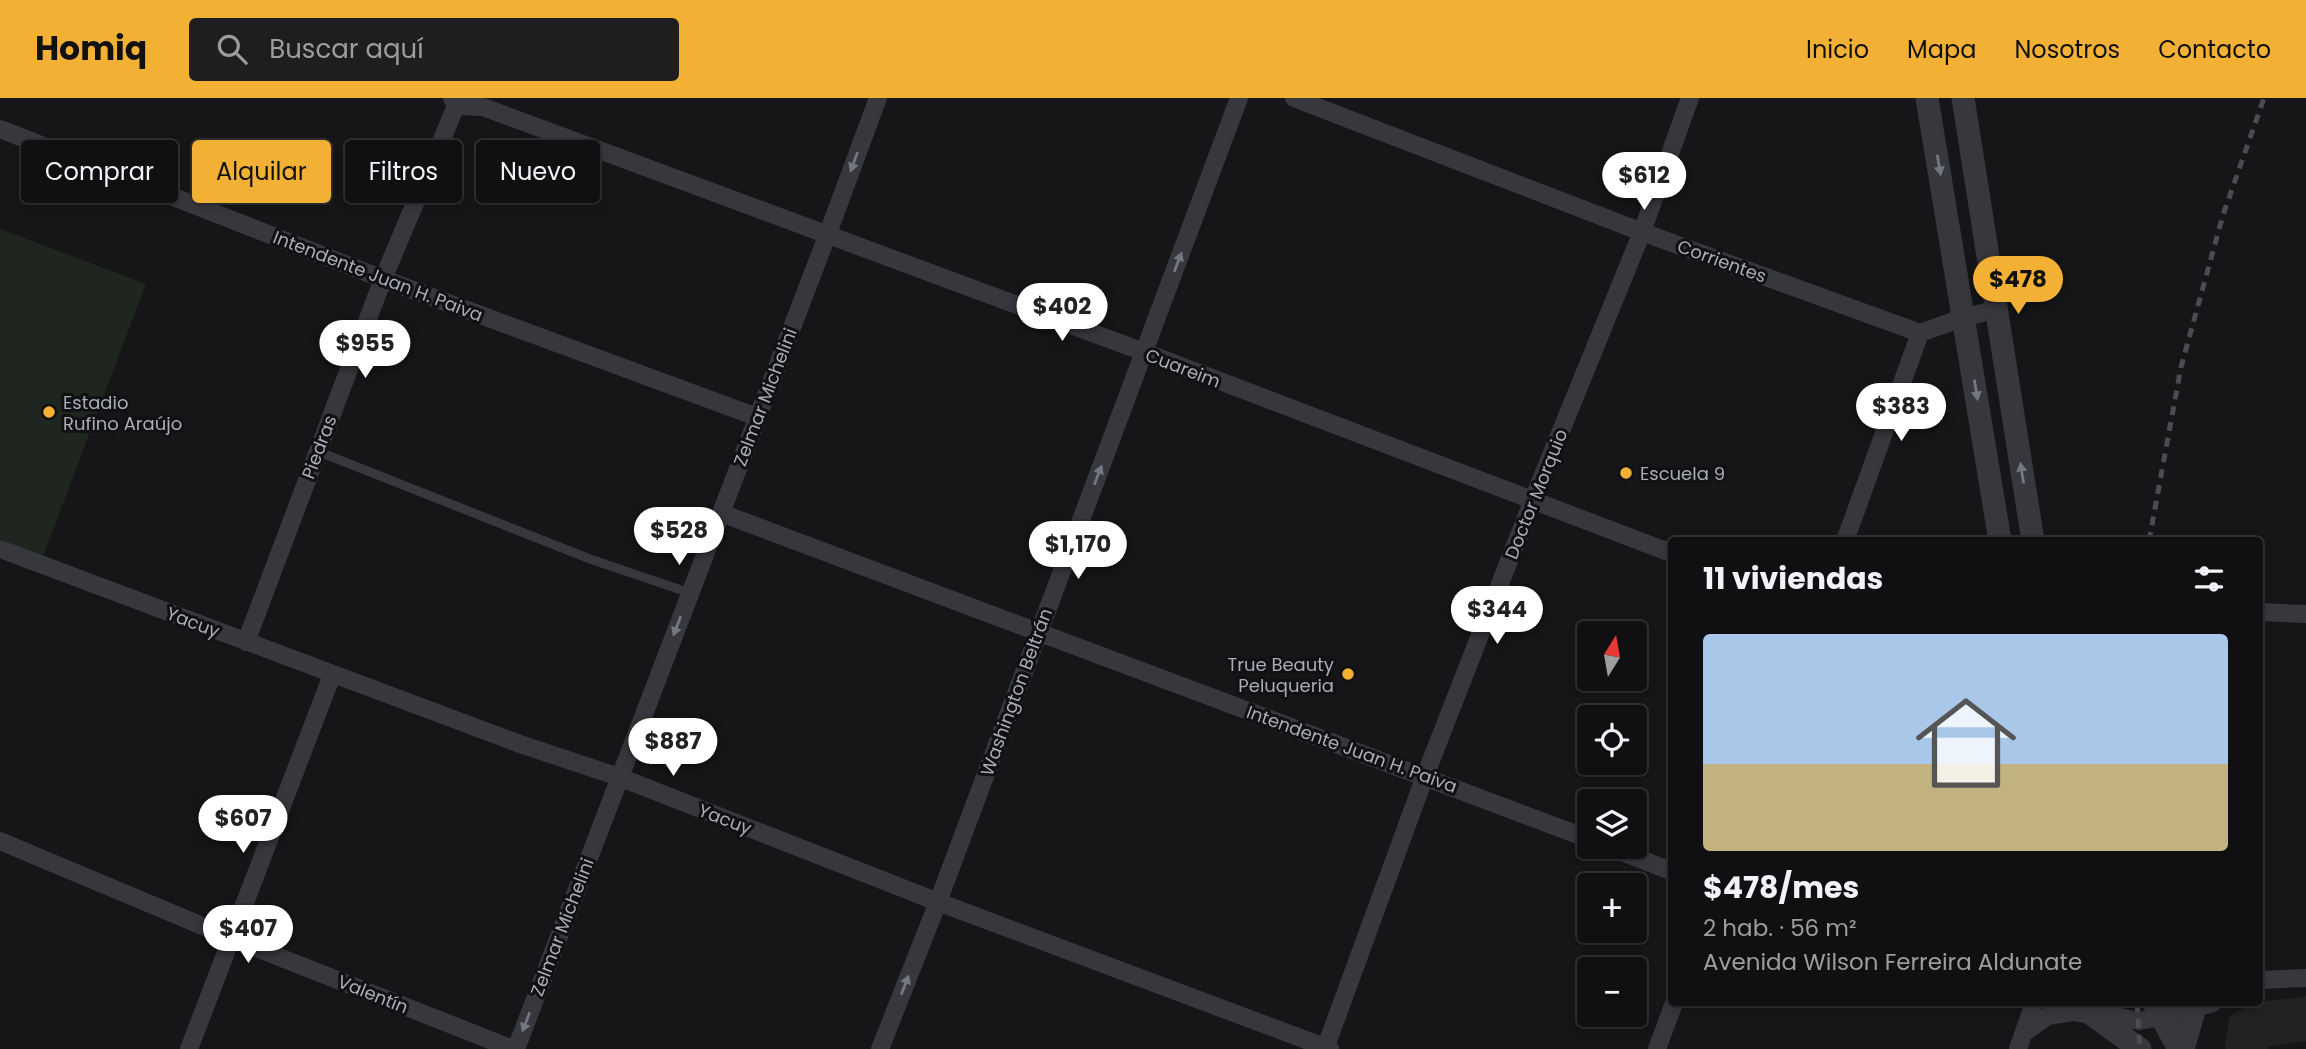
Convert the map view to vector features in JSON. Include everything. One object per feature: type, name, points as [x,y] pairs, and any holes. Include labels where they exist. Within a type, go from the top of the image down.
[{"type":"street","name":"Zelmar Michelini","points":[[514,1049],[878,98]]},
{"type":"street","name":"Washington Beltrán","points":[[880,1049],[938,902],[1239,98]]},
{"type":"street","name":"Corrientes","points":[[1294,98],[1642,232],[1920,332]]},
{"type":"street","name":"Doctor Morquio","points":[[1327,1048],[1425,776],[1532,502],[1642,232],[1690,98]]},
{"type":"street","points":[[1927,98],[1999,537]]},
{"type":"street","points":[[1963,98],[2032,537]]},
{"type":"street","name":"Cuareim","points":[[454,102],[483,107],[1144,352],[1668,552]]},
{"type":"street","name":"Piedras","points":[[246,642],[383,279],[454,102]]},
{"type":"street","name":"Intendente Juan H. Paiva","points":[[0,129],[383,279],[757,417]]},
{"type":"street","points":[[1846,537],[1920,332],[1995,310]]},
{"type":"street","name":"Intendente Juan H. Paiva","points":[[721,513],[1577,834]]},
{"type":"street","name":"Yacuy","points":[[0,549],[332,675],[619,777],[938,902],[1327,1048]]},
{"type":"street","points":[[2263,612],[2306,614]]},
{"type":"street","points":[[189,1049],[332,675]]},
{"type":"street","name":"Valentín","points":[[0,841],[231,938],[514,1049]]},
{"type":"street","points":[[1640,859],[1668,870]]},
{"type":"street","points":[[2263,981],[2306,978]]},
{"type":"street","points":[[2263,989],[2279,981]]},
{"type":"street","points":[[1657,1049],[1673,1006]]},
{"type":"street","points":[[2021,1041],[2030,1006]]},
{"type":"street","points":[[2050,1006],[2139,1021],[2158,1010],[2195,1006]]},
{"type":"street","points":[[2181,1049],[2203,1006]]},
{"type":"street","points":[[2021,1041],[2079,1009]]},
{"type":"street","points":[[2079,1009],[2140,1049]]},
{"type":"street","points":[[2158,1010],[2181,1049]]},
{"type":"lane","points":[[317,451],[577,554],[690,593]]},
{"type":"shaded area","name":"Estadio Rufino Araújo","points":[[0,229],[146,284],[43,556],[0,539]]},
{"type":"shaded area","points":[[2306,996],[2306,1041],[2268,1049],[2225,1049],[2229,1017],[2248,1006],[2263,1006],[2263,1002]]},
{"type":"railway","points":[[2150,537],[2181,367],[2223,215],[2264,98]]},
{"type":"railway","points":[[2137,1006],[2140,1049]]},
{"type":"place","name":"Estadio Rufino Araújo","points":[[49,412]]},
{"type":"place","name":"Escuela 9","points":[[1626,473]]},
{"type":"place","name":"True Beauty Peluqueria","points":[[1348,674]]}]
